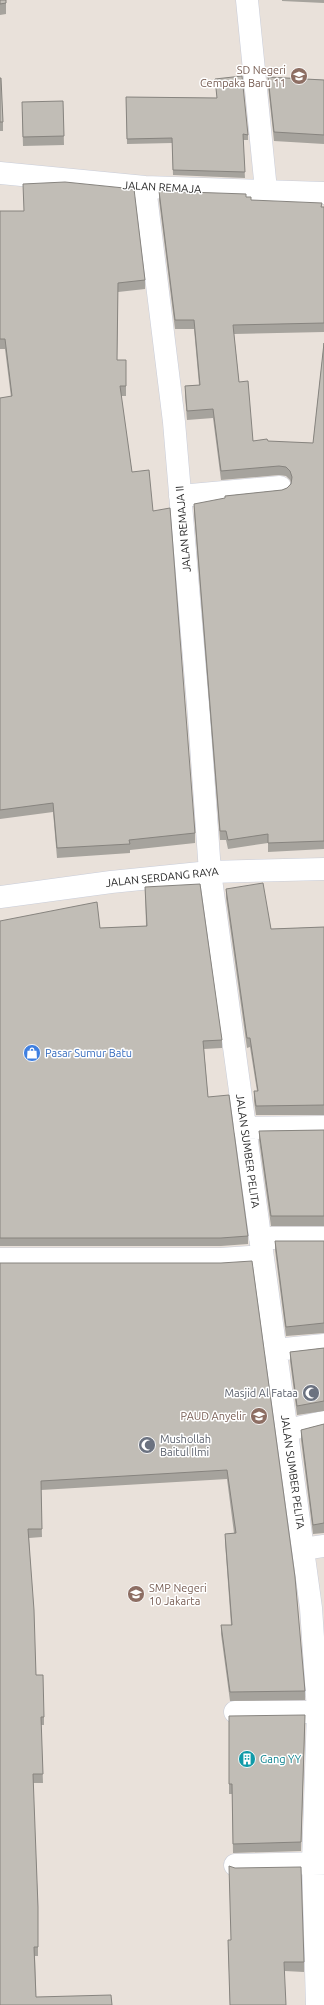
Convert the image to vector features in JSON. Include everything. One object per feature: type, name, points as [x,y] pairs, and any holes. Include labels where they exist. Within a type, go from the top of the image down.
[{"type":"street","points":[[247,0],[266,190]]},
{"type":"street","name":"JALAN REMAJA","points":[[0,173],[145,187],[324,193]]},
{"type":"street","name":"JALAN REMAJA II","points":[[145,187],[174,422],[199,717],[210,872]]},
{"type":"street","points":[[180,496],[280,487]]},
{"type":"street","name":"JALAN SERDANG RAYA","points":[[0,897],[111,882],[210,872],[324,869]]},
{"type":"street","name":"JALAN SUMBER PELITA","points":[[210,872],[244,1128],[287,1430],[314,1547],[312,1608],[321,1711],[318,2005]]},
{"type":"street","points":[[244,1128],[324,1127]]},
{"type":"street","points":[[0,1259],[221,1259],[261,1247],[324,1238]]},
{"type":"street","points":[[276,1350],[324,1345]]},
{"type":"street","points":[[287,1430],[324,1422]]},
{"type":"street","points":[[235,1712],[321,1711]]},
{"type":"street","points":[[235,1866],[319,1863]]},
{"type":"building","points":[[0,0],[6,0],[6,3],[0,4]]},
{"type":"building","points":[[242,76],[248,135],[243,134],[245,172],[173,170],[172,138],[127,139],[126,97],[217,98],[215,79]]},
{"type":"building","points":[[268,77],[324,80],[324,135],[274,132]]},
{"type":"building","points":[[1,78],[3,122],[0,122]]},
{"type":"building","points":[[63,101],[64,136],[23,137],[22,102]]},
{"type":"building","points":[[65,182],[134,189],[145,280],[118,283],[117,360],[126,360],[126,386],[120,386],[132,472],[149,470],[153,511],[170,508],[195,833],[129,840],[130,844],[57,848],[53,803],[0,810],[0,398],[12,396],[5,339],[0,339],[0,211],[24,211],[23,184]]},
{"type":"building","points":[[159,191],[246,194],[246,197],[251,197],[251,200],[322,203],[321,207],[324,207],[324,323],[233,325],[239,382],[248,381],[253,441],[267,439],[268,441],[313,443],[324,343],[324,841],[268,843],[268,834],[228,840],[226,831],[220,831],[194,504],[225,498],[225,496],[282,490],[291,484],[292,477],[290,471],[286,467],[279,466],[221,471],[213,409],[187,411],[185,386],[200,385],[194,320],[175,320]]},
{"type":"building","points":[[263,883],[271,929],[324,927],[324,1105],[256,1106],[254,1091],[258,1091],[250,1038],[247,1038],[226,889]]},
{"type":"building","points":[[200,884],[222,1040],[203,1041],[208,1097],[229,1095],[248,1236],[221,1238],[0,1238],[0,921],[97,902],[100,928],[147,926],[145,887]]},
{"type":"building","points":[[324,1130],[324,1216],[271,1216],[259,1131]]},
{"type":"building","points":[[275,1241],[324,1241],[324,1323],[286,1327]]},
{"type":"building","points":[[252,1261],[295,1577],[305,1691],[230,1692],[221,1625],[232,1625],[225,1534],[236,1533],[227,1470],[41,1481],[42,1529],[28,1529],[34,1610],[36,1675],[43,1675],[44,1717],[41,1717],[43,1774],[33,1774],[38,1907],[38,1947],[34,1947],[36,1997],[111,1995],[112,2005],[0,2005],[0,1263],[221,1263]]},
{"type":"building","points":[[324,1348],[324,1401],[297,1406],[290,1352]]},
{"type":"building","points":[[324,1424],[324,1523],[313,1525],[301,1430]]},
{"type":"building","points":[[305,1715],[301,1842],[233,1844],[232,1784],[229,1784],[229,1716]]},
{"type":"building","points":[[229,1866],[235,1868],[301,1867],[304,1962],[284,1962],[286,2005],[230,2005],[228,1940],[231,1940]]},
{"type":"place","name":"SD Negeri Cempaka Baru 11","points":[[299,76]]},
{"type":"place","name":"Pasar Sumur Batu","points":[[32,1053]]},
{"type":"place","name":"Masjid Al Fataa","points":[[311,1393]]},
{"type":"place","name":"PAUD Anyelir","points":[[259,1416]]},
{"type":"place","name":"Mushollah Baitul Ilmi","points":[[147,1445]]},
{"type":"place","name":"SMP Negeri 10 Jakarta","points":[[136,1594]]},
{"type":"place","name":"Gang YY","points":[[247,1759]]}]
